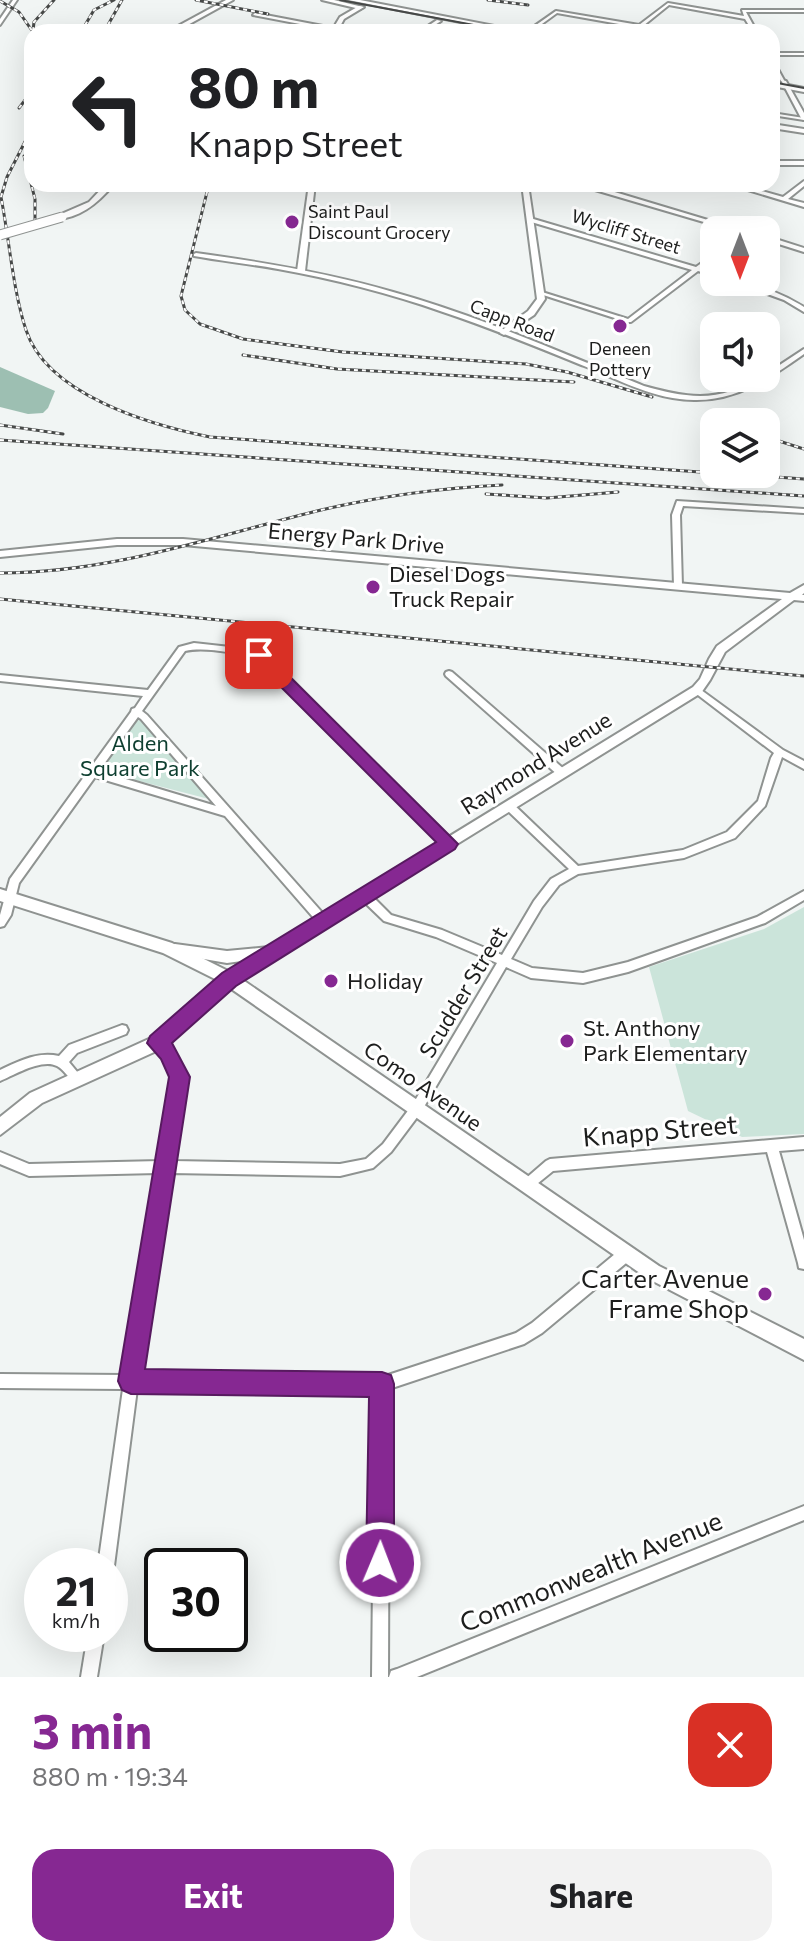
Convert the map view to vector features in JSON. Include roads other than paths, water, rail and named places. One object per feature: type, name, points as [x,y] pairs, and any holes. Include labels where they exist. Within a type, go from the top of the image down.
[{"type":"main road","points":[[185,24],[230,0]]},
{"type":"main road","points":[[325,0],[367,3],[454,24]]},
{"type":"main road","points":[[351,0],[481,24]]},
{"type":"main road","points":[[780,83],[804,87]]},
{"type":"main road","points":[[0,235],[62,217],[92,204],[103,192]]},
{"type":"main road","name":"Como Avenue","points":[[5,896],[167,948],[229,979],[626,1254],[690,1294],[774,1331],[804,1350]]},
{"type":"main road","points":[[0,1127],[36,1098],[157,1043],[229,979]]},
{"type":"street","points":[[0,23],[15,0]]},
{"type":"street","points":[[338,24],[343,16],[367,3]]},
{"type":"street","points":[[643,24],[668,4],[747,18]]},
{"type":"street","points":[[750,24],[743,11],[804,11]]},
{"type":"street","points":[[537,24],[556,12],[628,24]]},
{"type":"street","points":[[255,14],[304,24]]},
{"type":"street","points":[[434,24],[439,21]]},
{"type":"street","points":[[780,54],[804,54]]},
{"type":"street","points":[[780,76],[804,118]]},
{"type":"street","points":[[780,115],[804,118]]},
{"type":"street","points":[[780,127],[804,131]]},
{"type":"street","points":[[780,163],[804,163]]},
{"type":"street","points":[[784,199],[804,183]]},
{"type":"street","points":[[301,271],[311,192]]},
{"type":"street","points":[[504,333],[539,304],[526,192]]},
{"type":"street","points":[[612,192],[700,219]]},
{"type":"street","points":[[759,192],[804,205]]},
{"type":"street","name":"Wycliff Street","points":[[530,220],[698,269]]},
{"type":"street","points":[[780,242],[804,250]]},
{"type":"street","name":"Capp Road","points":[[196,255],[301,271],[395,294],[648,389],[696,397],[746,390],[804,351]]},
{"type":"street","points":[[540,293],[629,321],[698,269]]},
{"type":"street","points":[[777,296],[804,310]]},
{"type":"street","points":[[678,586],[676,515],[680,503],[804,511]]},
{"type":"street","name":"Energy Park Drive","points":[[0,554],[102,543],[162,541],[804,598]]},
{"type":"street","points":[[804,588],[721,649],[712,659],[706,680],[697,690],[780,752],[804,765]]},
{"type":"street","points":[[746,593],[765,604],[765,616]]},
{"type":"street","points":[[0,923],[6,915],[5,896],[14,882],[148,693],[182,649],[194,646],[248,652],[267,660],[448,844]]},
{"type":"street","points":[[449,674],[562,773]]},
{"type":"street","points":[[0,678],[148,693]]},
{"type":"street","name":"Raymond Avenue","points":[[229,979],[697,690]]},
{"type":"street","points":[[135,711],[144,717],[323,921]]},
{"type":"street","name":"Scudder Street","points":[[0,1158],[29,1170],[358,1168],[379,1157],[417,1108],[547,891],[576,870],[684,854],[718,843],[754,814],[767,792],[772,768],[780,752]]},
{"type":"street","points":[[92,773],[228,813]]},
{"type":"street","points":[[509,806],[576,870]]},
{"type":"street","points":[[364,895],[388,918],[438,933],[504,962],[548,976],[583,978],[607,974],[761,920],[804,895]]},
{"type":"street","points":[[167,948],[227,957],[278,949]]},
{"type":"street","points":[[61,1062],[73,1049],[122,1030]]},
{"type":"street","points":[[108,1548],[131,1381],[179,1077],[168,1053],[157,1043]]},
{"type":"street","points":[[0,1076],[35,1062],[53,1059],[61,1062],[77,1079]]},
{"type":"street","name":"Knapp Street","points":[[528,1184],[550,1165],[804,1143]]},
{"type":"street","points":[[771,1146],[804,1263]]},
{"type":"street","points":[[0,1381],[382,1384],[519,1339],[537,1328],[626,1254]]},
{"type":"street","points":[[380,1677],[382,1384]]},
{"type":"street","name":"Commonwealth Avenue","points":[[397,1677],[804,1513]]},
{"type":"street","points":[[89,1677],[93,1652]]},
{"type":"tram line","points":[[340,0],[468,24]]},
{"type":"tram line","points":[[780,84],[804,88]]},
{"type":"railway","points":[[34,24],[54,0]]},
{"type":"railway","points":[[86,24],[94,10],[114,0]]},
{"type":"railway","points":[[108,24],[122,0]]},
{"type":"railway","points":[[196,0],[268,14]]},
{"type":"railway","points":[[488,0],[528,5]]},
{"type":"railway","points":[[0,1],[19,12],[27,24]]},
{"type":"railway","points":[[19,108],[24,101]]},
{"type":"railway","points":[[24,144],[7,177],[1,197],[14,282],[26,330],[38,353],[55,372],[104,403],[159,424],[210,437],[700,472]]},
{"type":"railway","points":[[33,192],[35,222]]},
{"type":"railway","points":[[207,192],[181,296],[185,310],[200,324],[243,339],[343,352],[526,364],[567,372],[652,397]]},
{"type":"railway","points":[[243,355],[337,369],[574,382]]},
{"type":"railway","points":[[0,425],[63,434]]},
{"type":"railway","points":[[0,440],[804,496]]},
{"type":"railway","points":[[780,441],[804,449]]},
{"type":"railway","points":[[780,477],[804,479]]},
{"type":"railway","points":[[0,573],[82,567],[123,560],[344,505],[411,493],[502,485]]},
{"type":"railway","points":[[486,494],[547,498],[618,492]]},
{"type":"railway","points":[[0,599],[804,676]]},
{"type":"place","name":"Saint Paul Discount Grocery","points":[[292,222]]},
{"type":"place","name":"Deneen Pottery","points":[[620,326]]},
{"type":"place","name":"Diesel Dogs Truck Repair","points":[[373,587]]},
{"type":"place","name":"Holiday","points":[[331,981]]},
{"type":"place","name":"St. Anthony Park Elementary","points":[[567,1041]]},
{"type":"place","name":"Carter Avenue Frame Shop","points":[[765,1294]]},
{"type":"park label","name":"Alden Square Park","points":[[140,756]]}]
